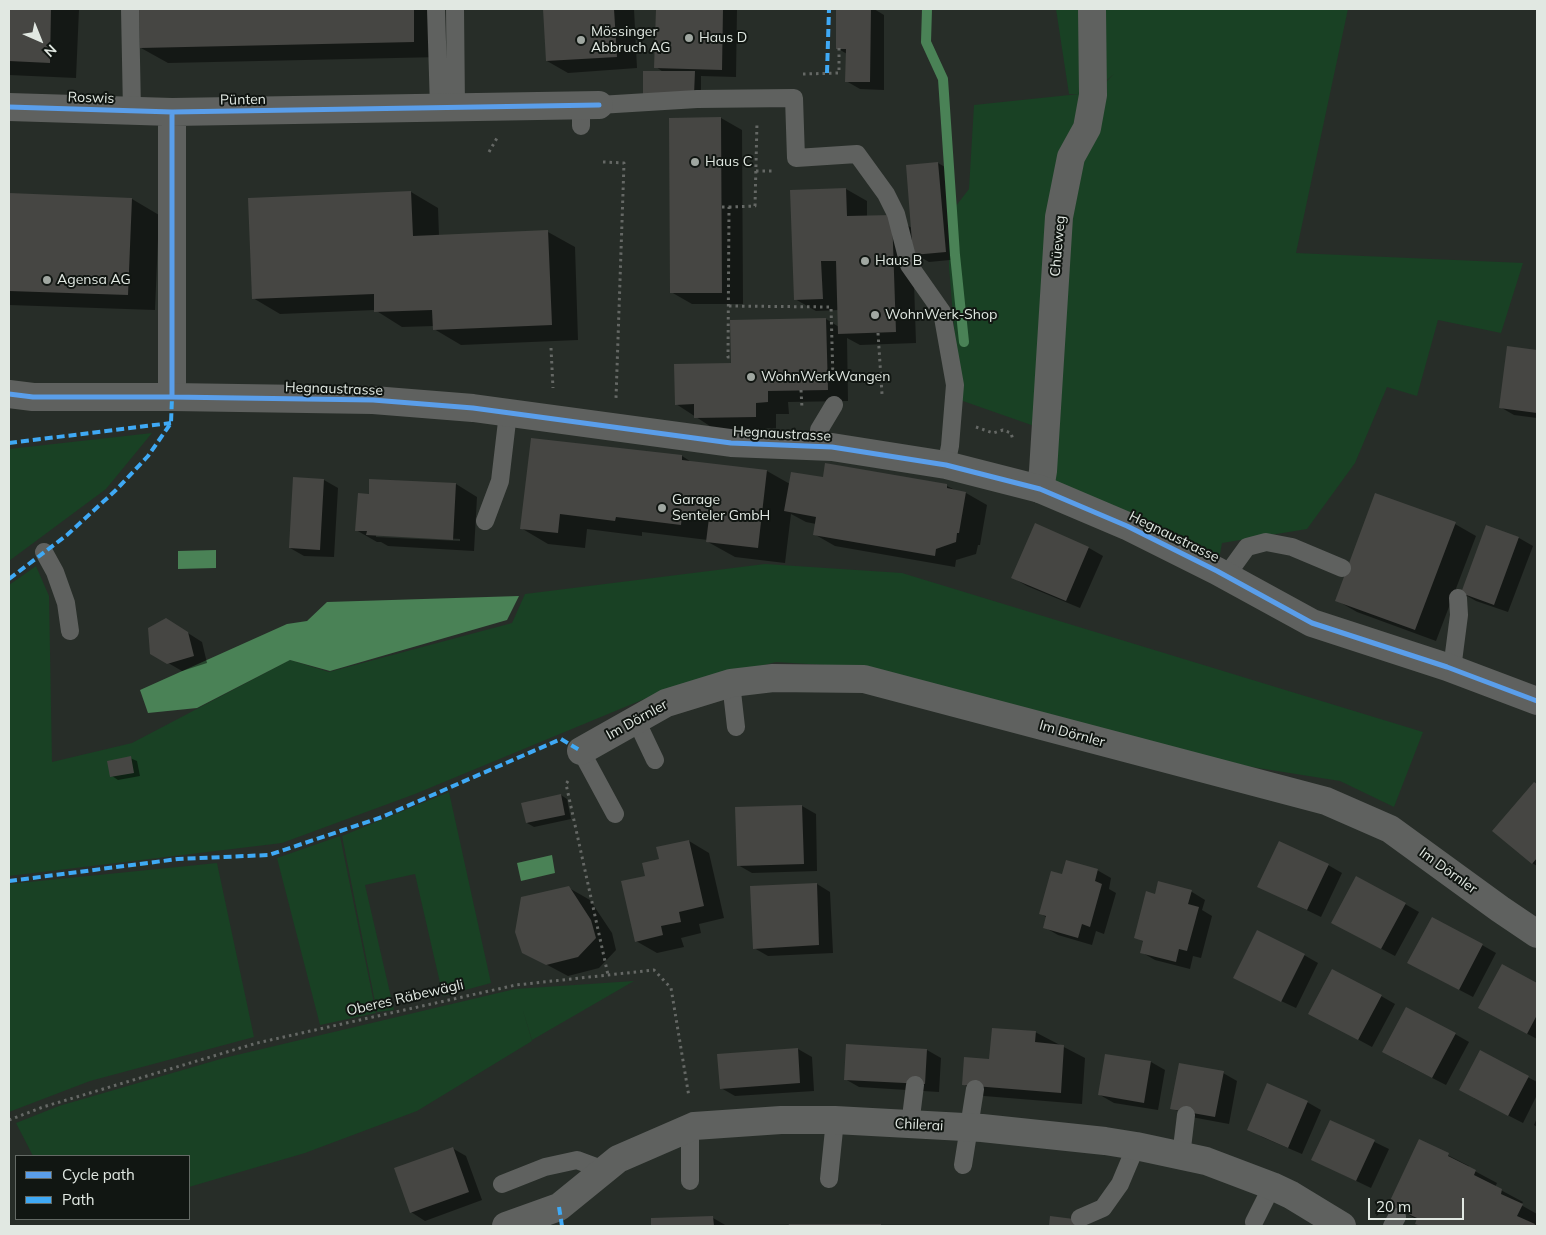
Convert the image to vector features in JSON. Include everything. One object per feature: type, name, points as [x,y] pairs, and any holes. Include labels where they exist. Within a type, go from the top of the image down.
[{"type":"street","name":"Chüeweg","points":[[1040,489],[1043,471],[1059,217],[1071,157],[1087,128],[1093,95],[1092,9]]},
{"type":"street","name":"Roswis","points":[[9,107],[172,112]]},
{"type":"street","name":"Pünten","points":[[172,112],[448,108],[587,112]]},
{"type":"street","points":[[172,112],[172,397]]},
{"type":"street","name":"Hegnaustrasse","points":[[9,394],[33,397],[374,400],[473,408],[732,443],[832,447],[946,465],[1040,489],[1128,526],[1312,623],[1452,669],[1537,701]]},
{"type":"street","name":"Im Dörnler","points":[[581,751],[666,703],[731,683],[773,678],[864,679],[1326,801],[1390,829],[1500,910],[1537,934]]},
{"type":"street","name":"Chilerai","points":[[506,1226],[559,1207],[618,1158],[692,1127],[781,1120],[835,1120],[968,1128],[1105,1140],[1206,1162],[1292,1195],[1342,1226]]},
{"type":"lane","points":[[130,9],[132,111]]},
{"type":"lane","points":[[436,9],[448,108]]},
{"type":"lane","points":[[448,108],[455,9]]},
{"type":"lane","points":[[587,112],[697,99],[794,98],[796,158],[857,154],[886,194],[896,214],[909,265],[942,312],[954,385],[946,465]]},
{"type":"lane","points":[[819,447],[819,430],[834,404]]},
{"type":"lane","points":[[485,521],[500,481],[508,413]]},
{"type":"lane","points":[[1226,576],[1247,547],[1266,542],[1292,547],[1342,568]]},
{"type":"lane","points":[[44,552],[55,572],[66,603],[70,631]]},
{"type":"lane","points":[[1452,669],[1459,614],[1458,598]]},
{"type":"lane","points":[[731,683],[736,727]]},
{"type":"lane","points":[[636,720],[655,760]]},
{"type":"lane","points":[[581,751],[615,814]]},
{"type":"lane","points":[[910,1125],[915,1085]]},
{"type":"lane","points":[[963,1165],[976,1089]]},
{"type":"lane","points":[[1181,1156],[1186,1115]]},
{"type":"lane","points":[[829,1179],[835,1120]]},
{"type":"lane","points":[[690,1181],[692,1127]]},
{"type":"lane","points":[[1080,1218],[1103,1208],[1120,1184],[1136,1146]]},
{"type":"lane","points":[[502,1184],[545,1167],[577,1160],[604,1170]]},
{"type":"lane","points":[[1254,1222],[1272,1186]]},
{"type":"path","points":[[722,207],[755,206],[757,99]]},
{"type":"path","points":[[603,162],[624,163],[616,401]]},
{"type":"path","points":[[729,207],[728,357],[731,357]]},
{"type":"path","points":[[729,306],[831,307],[834,404]]},
{"type":"path","points":[[878,332],[882,394]]},
{"type":"path","points":[[551,348],[553,392]]},
{"type":"path","points":[[952,419],[993,433],[1003,430],[1011,433],[1013,446]]},
{"type":"path","points":[[581,751],[566,784],[608,975]]},
{"type":"shaded area","points":[[1056,9],[1348,9],[1296,253],[1523,263],[1501,333],[1438,320],[1417,396],[1387,387],[1355,463],[1307,529],[1222,543],[1217,571],[1127,526],[1040,489],[1043,471],[1059,217],[1093,95],[1114,74],[1092,93],[1082,94],[1076,129],[1063,159],[1052,220],[1040,428],[960,400],[949,267],[949,215],[969,189],[974,105],[1079,94],[1069,94]]},
{"type":"shaded area","points":[[152,433],[106,489],[9,561],[9,449]]},
{"type":"shaded area","points":[[216,550],[216,568],[178,569],[178,551]]},
{"type":"shaded area","points":[[765,564],[902,573],[1423,732],[1394,807],[1340,781],[1233,764],[872,668],[776,662],[666,690],[415,794],[282,843],[9,876],[9,585],[36,566],[49,596],[52,762],[132,743],[290,660],[329,672],[512,623],[525,594]]},
{"type":"shaded area","points":[[519,596],[507,620],[330,671],[290,660],[197,708],[148,713],[140,690],[287,624],[307,621],[327,602]]},
{"type":"shaded area","points":[[449,792],[491,983],[443,996],[415,874],[365,885],[394,1010],[377,1012],[342,836]]},
{"type":"shaded area","points":[[340,836],[376,1013],[320,1025],[277,858]]},
{"type":"shaded area","points":[[552,855],[555,873],[521,881],[517,863]]},
{"type":"shaded area","points":[[217,863],[254,1037],[90,1081],[9,1112],[9,884]]},
{"type":"shaded area","points":[[634,981],[532,1040],[522,1007],[532,1041],[417,1111],[305,1153],[190,1187],[190,1155],[32,1155],[16,1123],[59,1106],[224,1058],[515,989]]},
{"type":"building","points":[[9,9],[51,9],[50,63],[9,61]]},
{"type":"building","points":[[139,9],[414,9],[414,42],[140,48]]},
{"type":"building","points":[[543,9],[614,9],[617,57],[546,61]]},
{"type":"building","name":"Haus D","points":[[656,9],[723,9],[722,70],[654,68]]},
{"type":"building","points":[[836,9],[871,9],[870,82],[845,82],[846,49],[836,49]]},
{"type":"building","points":[[643,71],[695,71],[694,95],[643,95]]},
{"type":"building","name":"Haus C","points":[[721,117],[722,293],[670,293],[669,118]]},
{"type":"building","points":[[938,162],[946,252],[913,255],[906,165]]},
{"type":"building","name":"Haus B","points":[[846,188],[847,216],[892,215],[896,332],[838,334],[836,261],[821,261],[823,299],[794,300],[790,190]]},
{"type":"building","points":[[411,191],[413,236],[548,230],[552,325],[433,330],[432,310],[374,312],[374,294],[252,299],[248,198]]},
{"type":"building","points":[[9,193],[132,198],[128,295],[9,291]]},
{"type":"building","name":"WohnWerkWangen","points":[[826,318],[828,390],[768,391],[768,402],[756,403],[756,417],[694,418],[694,404],[675,405],[674,364],[731,363],[730,320]]},
{"type":"building","points":[[1507,346],[1537,350],[1537,413],[1499,408]]},
{"type":"building","points":[[531,438],[682,455],[682,460],[767,470],[758,548],[706,542],[709,518],[682,515],[681,525],[616,517],[615,521],[560,514],[558,533],[520,529]]},
{"type":"building","points":[[825,463],[947,484],[947,488],[966,492],[956,542],[936,549],[935,556],[813,535],[816,517],[784,511],[791,472],[823,477]]},
{"type":"building","points":[[293,477],[324,479],[320,550],[289,548]]},
{"type":"building","points":[[369,479],[456,483],[453,540],[366,535],[367,531],[355,531],[358,493],[369,494]]},
{"type":"building","points":[[1375,493],[1456,522],[1415,630],[1335,601]]},
{"type":"building","points":[[1035,523],[1089,547],[1066,601],[1011,578]]},
{"type":"building","points":[[1486,525],[1519,537],[1494,605],[1461,593]]},
{"type":"building","points":[[166,618],[188,632],[194,656],[167,664],[150,654],[148,628]]},
{"type":"building","points":[[131,756],[134,773],[110,777],[107,761]]},
{"type":"building","points":[[1534,782],[1537,784],[1537,858],[1532,864],[1492,831]]},
{"type":"building","points":[[561,794],[565,815],[526,823],[521,803]]},
{"type":"building","points":[[802,805],[804,864],[737,866],[735,807]]},
{"type":"building","points":[[689,840],[704,906],[679,912],[681,922],[661,926],[663,935],[635,942],[621,881],[645,876],[642,863],[659,859],[656,847]]},
{"type":"building","points":[[1279,841],[1329,864],[1307,910],[1257,887]]},
{"type":"building","points":[[1066,860],[1098,869],[1095,881],[1102,884],[1090,927],[1082,924],[1078,938],[1043,928],[1046,916],[1039,914],[1051,871],[1062,874]]},
{"type":"building","points":[[1356,876],[1406,903],[1381,949],[1331,923]]},
{"type":"building","points":[[1158,881],[1192,890],[1188,904],[1199,907],[1187,951],[1179,949],[1176,962],[1140,953],[1143,941],[1134,938],[1146,891],[1155,894]]},
{"type":"building","points":[[817,883],[819,945],[753,949],[750,886]]},
{"type":"building","points":[[569,886],[591,920],[596,938],[578,957],[546,965],[522,953],[515,932],[521,897]]},
{"type":"building","points":[[1432,917],[1483,944],[1459,990],[1407,963]]},
{"type":"building","points":[[1257,930],[1305,954],[1281,1002],[1233,978]]},
{"type":"building","points":[[1502,964],[1537,983],[1537,1015],[1527,1034],[1478,1008]]},
{"type":"building","points":[[1332,969],[1382,995],[1358,1040],[1308,1014]]},
{"type":"building","points":[[1406,1007],[1456,1033],[1432,1078],[1382,1052]]},
{"type":"building","points":[[992,1028],[1036,1031],[1035,1042],[1064,1045],[1061,1093],[962,1085],[964,1057],[989,1059]]},
{"type":"building","points":[[846,1044],[927,1049],[925,1084],[844,1080]]},
{"type":"building","points":[[798,1048],[800,1083],[720,1089],[717,1054]]},
{"type":"building","points":[[1480,1050],[1529,1076],[1508,1116],[1459,1090]]},
{"type":"building","points":[[1105,1054],[1151,1061],[1144,1103],[1098,1095]]},
{"type":"building","points":[[1179,1063],[1224,1071],[1215,1117],[1170,1109]]},
{"type":"building","points":[[1267,1083],[1308,1101],[1288,1148],[1247,1130]]},
{"type":"building","points":[[1330,1120],[1375,1140],[1356,1181],[1311,1160]]},
{"type":"building","points":[[1419,1139],[1449,1153],[1448,1156],[1476,1170],[1474,1175],[1502,1189],[1501,1194],[1523,1204],[1517,1216],[1535,1224],[1534,1226],[1421,1226],[1415,1224],[1417,1218],[1388,1205]]},
{"type":"building","points":[[453,1147],[469,1192],[410,1213],[394,1168]]},
{"type":"building","points":[[713,1216],[714,1226],[651,1226],[651,1218]]},
{"type":"building","points":[[1050,1216],[1082,1220],[1082,1226],[1049,1226]]},
{"type":"building","points":[[789,1224],[881,1224],[881,1226],[788,1226]]},
{"type":"waterway","points":[[927,9],[926,42],[943,79],[955,255],[964,342]]},
{"type":"marked path","points":[[827,73],[829,9]]},
{"type":"marked path","points":[[9,579],[67,535],[116,490],[148,456],[171,423],[172,397]]},
{"type":"marked path","points":[[9,443],[171,423]]},
{"type":"marked path","points":[[9,881],[178,859],[269,855],[382,817],[561,739],[581,751]]},
{"type":"marked path","points":[[559,1207],[562,1226]]},
{"type":"cycle path","points":[[172,397],[172,112],[599,105]]},
{"type":"cycle path","points":[[9,107],[172,112]]},
{"type":"cycle path","points":[[9,394],[33,397],[373,400],[473,408],[731,443],[832,447],[946,465],[1040,489],[1127,526],[1217,571],[1312,623],[1447,667],[1537,701]]},
{"type":"place","name":"Haus D","points":[[689,38]]},
{"type":"place","name":"Mössinger Abbruch AG","points":[[581,40]]},
{"type":"place","name":"Haus C","points":[[695,162]]},
{"type":"place","name":"Haus B","points":[[865,261]]},
{"type":"place","name":"Agensa AG","points":[[47,280]]},
{"type":"place","name":"WohnWerk-Shop","points":[[875,315]]},
{"type":"place","name":"WohnWerkWangen","points":[[751,377]]},
{"type":"place","name":"Garage Senteler GmbH","points":[[662,508]]}]
